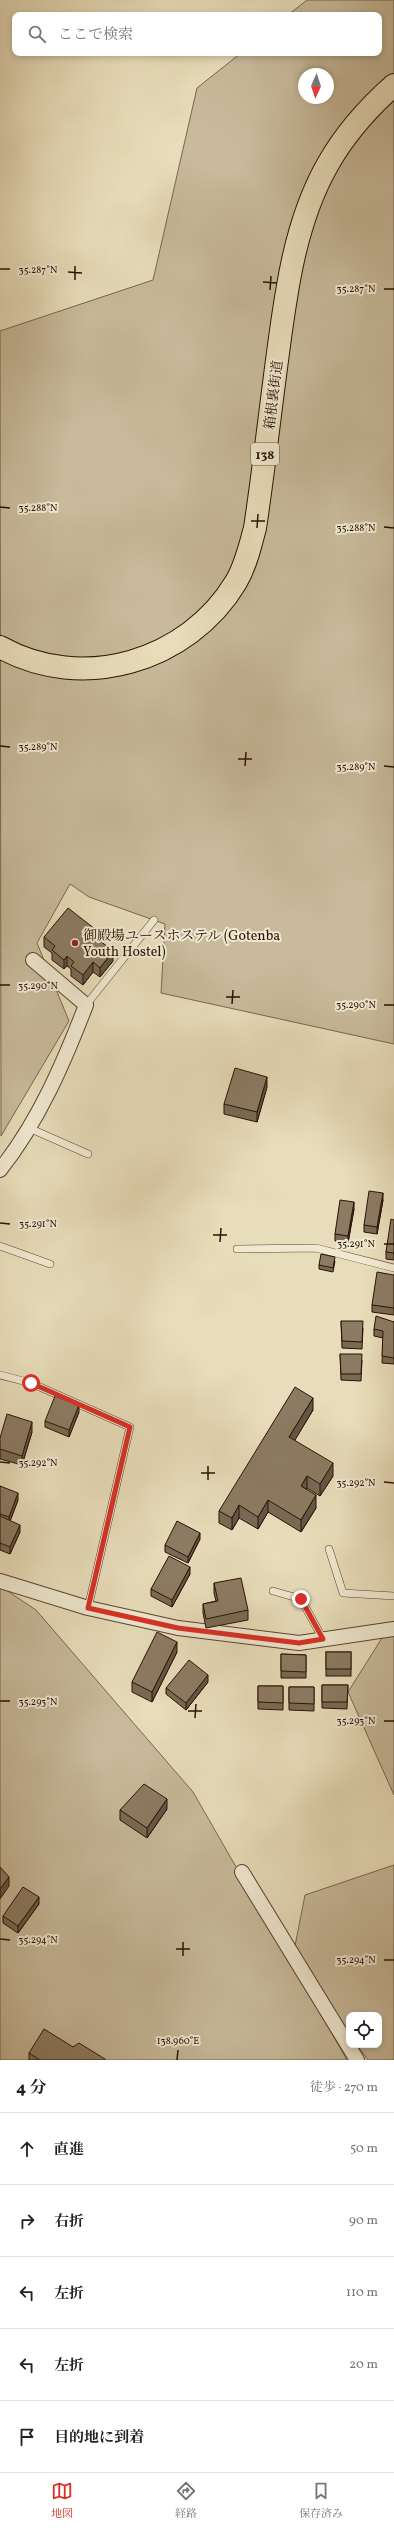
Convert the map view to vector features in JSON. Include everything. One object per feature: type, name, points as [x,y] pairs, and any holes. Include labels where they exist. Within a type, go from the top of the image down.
[{"type":"highway","name":"箱根裏街道","points":[[0,647],[34,662],[59,668],[88,669],[117,666],[146,659],[172,645],[196,627],[218,607],[236,582],[248,556],[256,528],[282,326],[299,238],[311,200],[328,164],[359,120],[374,103],[394,85]]},
{"type":"street","points":[[1,1165],[21,1144],[70,1047],[86,1005],[33,960]]},
{"type":"street","points":[[0,1581],[88,1608],[178,1628],[299,1643],[394,1629]]},
{"type":"street","points":[[242,1872],[357,2060]]},
{"type":"lane","points":[[86,1005],[154,920]]},
{"type":"lane","points":[[29,1128],[88,1154]]},
{"type":"lane","points":[[0,1246],[50,1264]]},
{"type":"lane","points":[[237,1249],[316,1248],[394,1268]]},
{"type":"lane","points":[[0,1375],[31,1383],[130,1427],[88,1608]]},
{"type":"lane","points":[[329,1549],[344,1593],[394,1596]]},
{"type":"lane","points":[[273,1591],[301,1599],[323,1639]]},
{"type":"shaded area","points":[[307,0],[394,0],[394,1044],[161,993],[165,924],[89,897],[70,884],[37,943],[69,1021],[1,1136],[0,331],[153,280],[197,88],[237,56],[382,56],[382,12],[292,12]]},
{"type":"shaded area","points":[[0,1586],[36,1610],[193,1792],[347,2060],[0,2060]]},
{"type":"shaded area","points":[[387,1630],[394,1634],[394,1795],[348,1692]]},
{"type":"shaded area","points":[[394,1865],[394,2060],[368,2060],[359,2048],[382,2048],[382,2012],[346,2012],[346,2029],[293,1956],[305,1895]]},
{"type":"building","points":[[68,908],[95,929],[94,936],[113,951],[100,968],[93,962],[83,975],[71,966],[74,962],[67,956],[64,960],[52,950],[55,946],[44,937]]},
{"type":"building","points":[[235,1068],[267,1077],[257,1112],[224,1104]]},
{"type":"building","points":[[369,1191],[383,1193],[377,1227],[364,1225]]},
{"type":"building","points":[[340,1200],[354,1202],[348,1236],[335,1234]]},
{"type":"building","points":[[391,1219],[394,1220],[394,1253],[386,1252]]},
{"type":"building","points":[[321,1254],[335,1257],[333,1268],[319,1265]]},
{"type":"building","points":[[377,1272],[394,1275],[394,1308],[372,1305]]},
{"type":"building","points":[[376,1316],[394,1322],[394,1358],[382,1356],[383,1331],[374,1329]]},
{"type":"building","points":[[341,1321],[363,1321],[362,1342],[342,1341]]},
{"type":"building","points":[[340,1354],[362,1354],[361,1374],[341,1374]]},
{"type":"building","points":[[295,1387],[313,1398],[289,1437],[333,1463],[320,1484],[307,1476],[301,1486],[316,1495],[301,1520],[268,1500],[258,1517],[239,1505],[232,1518],[219,1511]]},
{"type":"building","points":[[55,1396],[79,1405],[69,1430],[45,1421]]},
{"type":"building","points":[[7,1414],[32,1422],[22,1456],[0,1449],[0,1438]]},
{"type":"building","points":[[0,1486],[18,1493],[9,1517],[0,1514]]},
{"type":"building","points":[[0,1516],[20,1525],[10,1547],[0,1543]]},
{"type":"building","points":[[177,1521],[200,1533],[188,1557],[165,1545]]},
{"type":"building","points":[[169,1556],[190,1567],[172,1600],[151,1589]]},
{"type":"building","points":[[241,1578],[248,1610],[206,1619],[203,1604],[218,1601],[214,1583]]},
{"type":"building","points":[[157,1632],[177,1642],[152,1692],[132,1682]]},
{"type":"building","points":[[326,1652],[351,1652],[351,1669],[326,1669]]},
{"type":"building","points":[[281,1654],[306,1655],[306,1672],[281,1671]]},
{"type":"building","points":[[189,1660],[208,1675],[186,1703],[166,1688]]},
{"type":"building","points":[[322,1685],[348,1685],[347,1702],[322,1702]]},
{"type":"building","points":[[258,1686],[283,1686],[283,1703],[258,1702]]},
{"type":"building","points":[[289,1687],[314,1687],[314,1704],[289,1703]]},
{"type":"building","points":[[144,1784],[167,1799],[147,1828],[120,1810]]},
{"type":"building","points":[[0,1867],[9,1877],[0,1889]]},
{"type":"building","points":[[23,1887],[39,1897],[18,1926],[3,1916]]},
{"type":"building","points":[[44,2029],[73,2047],[79,2043],[105,2060],[40,2060],[29,2053]]},
{"type":"place","name":"御殿場ユースホステル (Gotenba Youth Hostel)","points":[[75,943]]},
{"type":"route","points":[[31,1383],[130,1427],[88,1608],[178,1628],[299,1643],[323,1639],[301,1599]]}]
